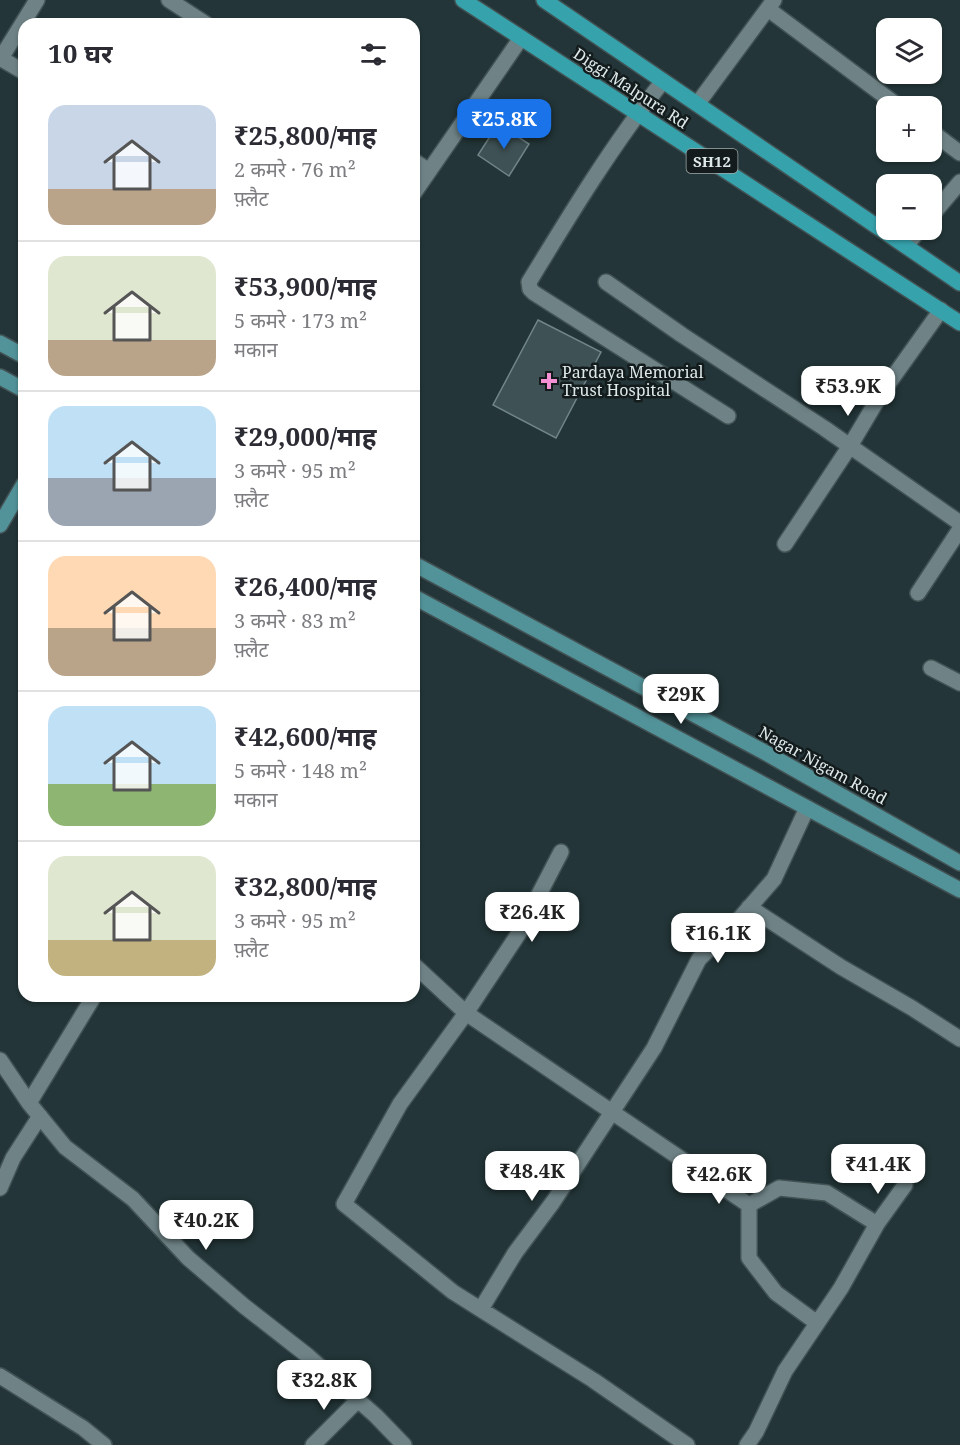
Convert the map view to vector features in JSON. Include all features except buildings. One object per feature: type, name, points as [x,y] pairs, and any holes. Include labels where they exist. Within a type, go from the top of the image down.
[{"type":"main road","name":"Diggi Malpura Rd","points":[[463,0],[960,323]]},
{"type":"main road","name":"Diggi Malpura Rd","points":[[544,0],[960,283]]},
{"type":"street","points":[[26,18],[37,0]]},
{"type":"street","points":[[169,0],[197,18]]},
{"type":"street","points":[[698,103],[771,4],[886,96]]},
{"type":"street","points":[[18,31],[1,58],[18,68]]},
{"type":"street","points":[[420,184],[521,38]]},
{"type":"street","points":[[663,81],[638,114],[544,258],[529,282],[530,289],[728,416]]},
{"type":"street","points":[[942,140],[960,153]]},
{"type":"street","points":[[420,165],[429,171]]},
{"type":"street","points":[[942,203],[960,182]]},
{"type":"street","points":[[906,246],[911,240]]},
{"type":"street","points":[[606,282],[960,523]]},
{"type":"street","points":[[785,544],[850,446],[881,394],[941,310]]},
{"type":"street","points":[[0,342],[18,352]]},
{"type":"street","points":[[0,377],[18,387]]},
{"type":"street","points":[[0,525],[18,494]]},
{"type":"street","points":[[918,593],[960,529]]},
{"type":"street","name":"Nagar Nigam Road","points":[[420,567],[766,753],[960,863]]},
{"type":"street","points":[[420,600],[960,890]]},
{"type":"street","points":[[931,668],[960,683]]},
{"type":"street","points":[[481,1309],[515,1253],[553,1202],[654,1048],[699,959],[774,879],[807,808]]},
{"type":"street","points":[[561,852],[519,933],[466,1013],[400,1104],[344,1204],[453,1292],[593,1380],[687,1445]]},
{"type":"street","points":[[749,907],[960,1039]]},
{"type":"street","points":[[420,971],[466,1013],[749,1205]]},
{"type":"street","points":[[29,1102],[89,1002]]},
{"type":"street","points":[[0,1060],[64,1147],[133,1199],[188,1258],[308,1356],[404,1445]]},
{"type":"street","points":[[0,1188],[13,1158],[40,1116]]},
{"type":"street","points":[[747,1445],[756,1432],[785,1371],[841,1288],[877,1224],[905,1185]]},
{"type":"street","points":[[749,1205],[779,1188],[827,1193],[877,1224]]},
{"type":"street","points":[[749,1205],[749,1258],[776,1293],[817,1323]]},
{"type":"street","points":[[0,1376],[83,1428],[104,1445]]},
{"type":"street","points":[[313,1445],[358,1400]]},
{"type":"place","name":"Pardaya Memorial Trust Hospital","points":[[549,381]]}]
